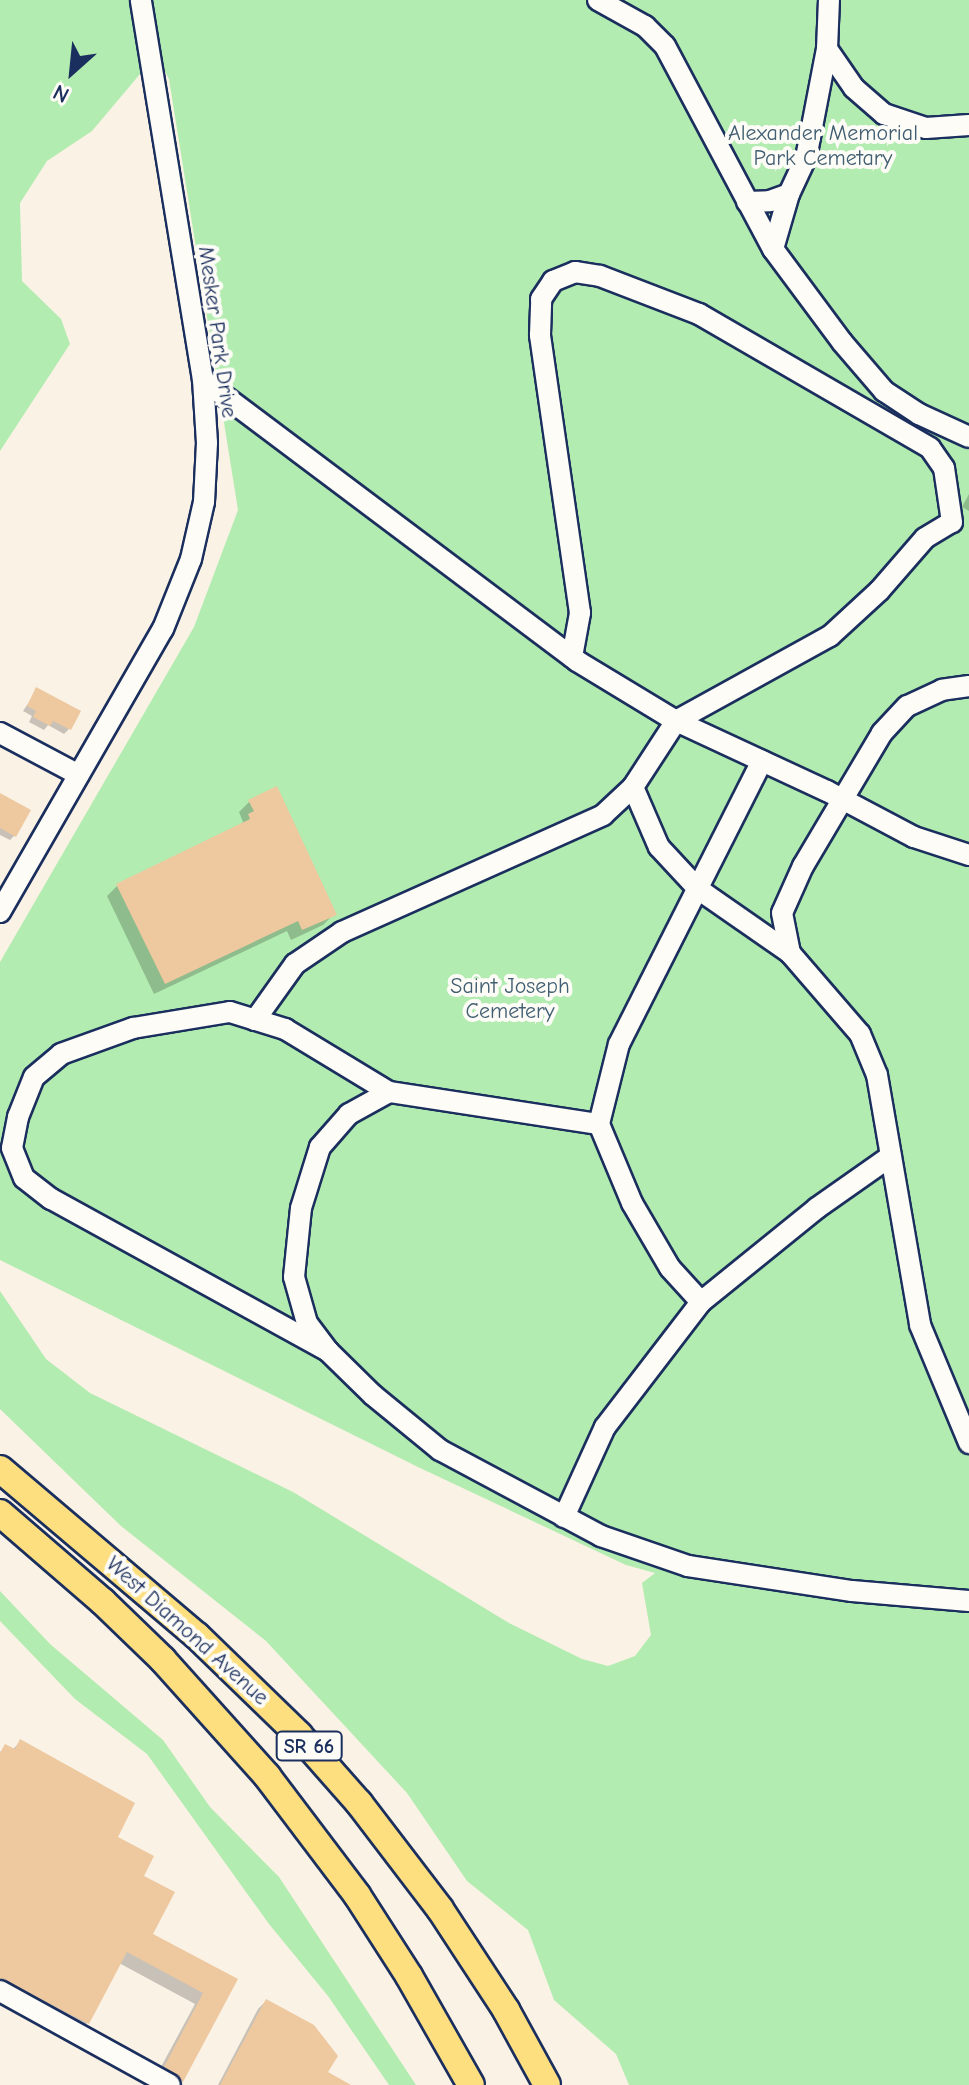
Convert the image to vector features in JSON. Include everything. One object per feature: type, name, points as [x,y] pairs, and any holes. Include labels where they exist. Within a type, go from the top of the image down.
[{"type":"main road","name":"West Diamond Avenue","points":[[0,1469],[197,1636],[309,1746],[388,1840],[440,1909],[506,2010],[547,2085]]},
{"type":"main road","name":"West Diamond Avenue","points":[[0,1513],[103,1602],[163,1660],[267,1776],[357,1895],[409,1976],[471,2085]]},
{"type":"street","name":"Mesker Park Drive","points":[[0,912],[163,629],[191,559],[206,478],[203,380],[141,0]]},
{"type":"street","points":[[598,0],[645,26],[665,46],[773,249],[842,342],[884,391],[967,438]]},
{"type":"street","points":[[773,249],[789,194],[806,158],[827,49],[829,0]]},
{"type":"street","points":[[827,49],[854,88],[884,114],[926,128],[969,125]]},
{"type":"street","points":[[747,202],[770,201],[789,194]]},
{"type":"street","points":[[255,1020],[295,964],[342,932],[603,815],[633,787],[676,721],[830,636],[879,591],[925,538],[961,525],[944,468],[930,448],[699,314],[600,276],[575,272],[553,281],[541,299],[540,335],[580,613],[572,657]]},
{"type":"street","points":[[203,380],[572,657],[676,721],[914,837],[969,855]]},
{"type":"street","points":[[790,953],[782,913],[803,866],[882,733],[907,706],[942,690],[969,686]]},
{"type":"street","points":[[0,733],[79,775]]},
{"type":"street","points":[[701,1302],[670,1268],[632,1203],[599,1124],[619,1044],[762,761]]},
{"type":"street","points":[[633,787],[659,847],[698,889],[790,953],[860,1034],[877,1075],[920,1325],[969,1443]]},
{"type":"street","points":[[328,1351],[51,1199],[24,1178],[12,1148],[18,1117],[34,1077],[61,1054],[133,1028],[230,1012],[285,1029],[389,1092],[599,1124]]},
{"type":"street","points":[[389,1092],[349,1114],[320,1147],[301,1208],[294,1277],[307,1323],[328,1351],[373,1395],[440,1450],[601,1536],[688,1566],[852,1591],[969,1601]]},
{"type":"street","points":[[564,1517],[605,1427],[701,1302],[817,1208],[891,1156]]},
{"type":"street","points":[[0,1991],[170,2085]]},
{"type":"green space","name":"Saint Joseph Cemetery","points":[[0,0],[969,0],[969,2085],[629,2085],[616,2054],[554,2000],[528,1930],[467,1881],[407,1793],[266,1641],[121,1526],[0,1409],[0,1291],[46,1359],[90,1393],[293,1492],[509,1623],[582,1659],[608,1666],[635,1656],[651,1635],[642,1583],[655,1573],[626,1565],[418,1467],[0,1260],[0,962],[194,627],[238,510],[169,79],[156,55],[92,131],[47,161],[20,203],[22,281],[61,319],[70,344],[0,451]]},
{"type":"green space","points":[[0,1591],[50,1644],[163,1740],[210,1807],[279,1877],[416,2085],[389,2085],[328,1996],[269,1924],[147,1754],[75,1699],[0,1621]]},
{"type":"building","points":[[36,687],[81,711],[71,730],[53,721],[50,726],[33,717],[36,711],[27,706]]},
{"type":"building","points":[[277,786],[337,915],[302,930],[298,921],[165,984],[116,884],[250,819],[248,814],[254,811],[248,800]]},
{"type":"building","points":[[0,793],[31,810],[16,837],[0,828]]},
{"type":"building","points":[[20,1739],[135,1803],[118,1837],[154,1856],[144,1876],[175,1892],[153,1934],[238,1979],[183,2082],[164,2067],[203,1993],[127,1952],[89,2024],[0,1978],[0,1753],[5,1744],[15,1749]]},
{"type":"building","points":[[266,1999],[314,2025],[338,2056],[328,2072],[351,2085],[220,2085]]},
{"type":"park label","name":"Alexander Memorial Park Cemetary","points":[[823,146]]}]
